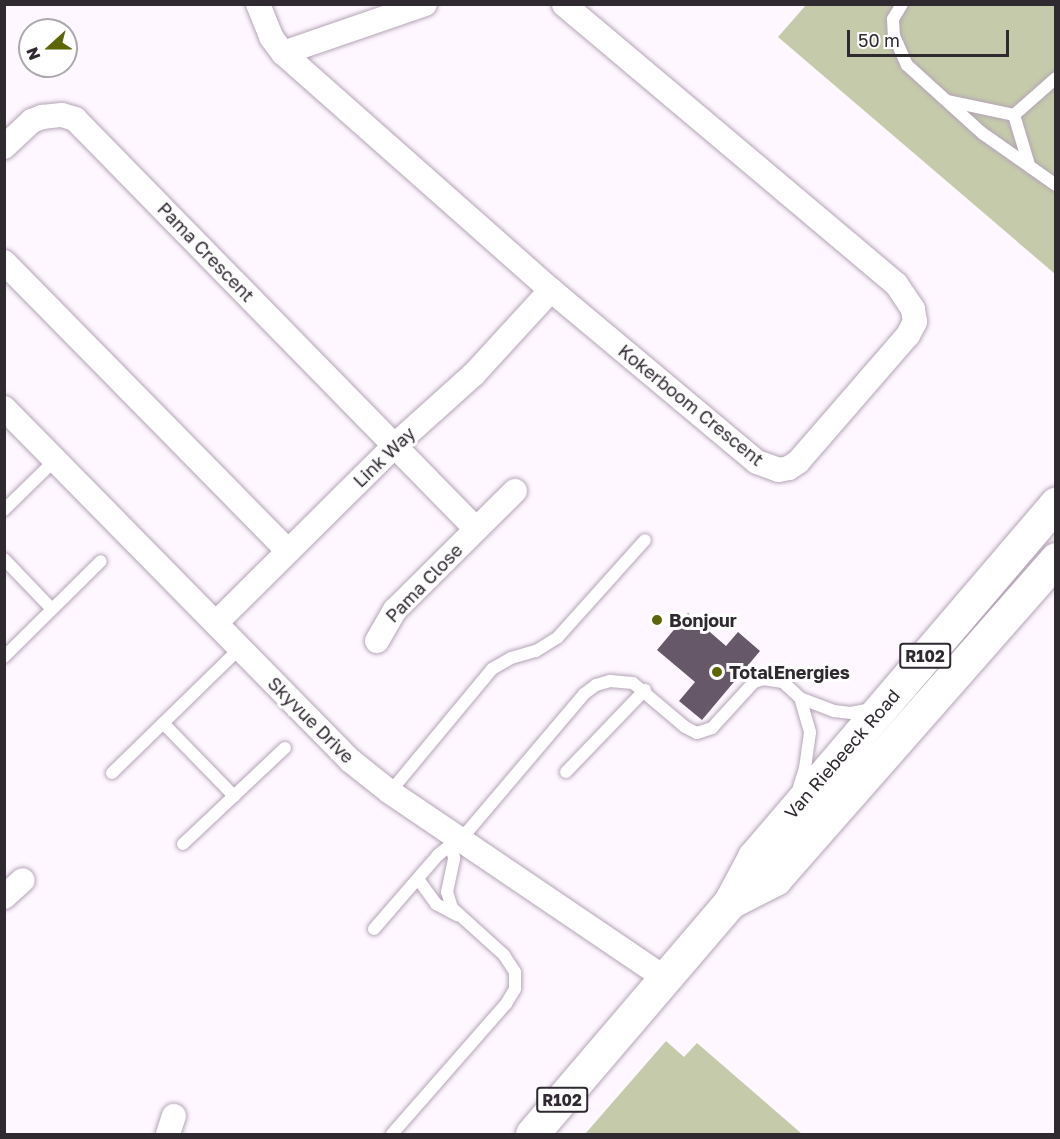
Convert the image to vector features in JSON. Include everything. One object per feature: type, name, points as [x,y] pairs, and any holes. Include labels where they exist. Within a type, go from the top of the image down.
[{"type":"main road","name":"Van Riebeeck Road","points":[[532,1134],[663,977],[730,902],[754,857],[1056,503]]},
{"type":"main road","name":"Van Riebeeck Road","points":[[730,902],[775,879],[1056,559]]},
{"type":"street","name":"Kokerboom Crescent","points":[[258,4],[271,37],[283,53],[550,290],[757,462],[779,470],[798,462],[908,335],[915,322],[913,309],[906,295],[896,284],[564,4]]},
{"type":"street","points":[[283,53],[425,4]]},
{"type":"street","name":"Pama Crescent","points":[[4,147],[32,121],[42,117],[62,115],[75,119],[394,446]]},
{"type":"street","points":[[4,262],[288,550]]},
{"type":"street","name":"Link Way","points":[[216,623],[394,446],[474,374],[550,290]]},
{"type":"street","name":"Skyvue Drive","points":[[4,408],[351,761],[455,843],[663,977]]},
{"type":"street","name":"Pama Close","points":[[394,446],[476,529]]},
{"type":"street","name":"Pama Close","points":[[376,641],[394,609],[515,490]]},
{"type":"street","points":[[4,897],[23,880]]},
{"type":"lane","points":[[902,4],[893,19],[894,36],[899,52],[907,65],[982,133],[1056,185]]},
{"type":"lane","points":[[1014,115],[1056,78]]},
{"type":"lane","points":[[947,101],[1014,115]]},
{"type":"lane","points":[[1014,115],[1029,165]]},
{"type":"lane","points":[[4,510],[55,460]]},
{"type":"lane","points":[[390,792],[492,669],[511,658],[536,651],[558,636],[645,540]]},
{"type":"lane","points":[[4,559],[52,609]]},
{"type":"lane","points":[[4,657],[101,561]]},
{"type":"lane","points":[[112,773],[240,648]]},
{"type":"lane","points":[[374,929],[438,855],[455,843],[584,694],[596,685],[616,680],[633,683],[645,690],[685,727],[697,733],[712,728],[754,682],[763,679],[783,682],[800,698],[834,711],[851,713],[883,706]]},
{"type":"lane","points":[[566,772],[645,690]]},
{"type":"lane","points":[[794,809],[807,760],[810,732],[807,714],[800,698]]},
{"type":"lane","points":[[163,723],[234,796]]},
{"type":"lane","points":[[183,844],[285,748]]},
{"type":"lane","points":[[392,1134],[506,1004],[515,989],[515,972],[504,955],[452,908],[447,892],[455,843]]},
{"type":"lane","points":[[418,879],[436,904],[459,916]]},
{"type":"green space","points":[[806,5],[1055,5],[1055,274],[778,37]]},
{"type":"green space","points":[[666,1041],[684,1057],[697,1043],[802,1134],[585,1134]]},
{"type":"building","points":[[688,613],[726,646],[738,632],[760,651],[702,720],[679,701],[695,682],[657,650]]},
{"type":"place","name":"Bonjour","points":[[657,620]]},
{"type":"place","name":"TotalEnergies","points":[[717,672]]}]
